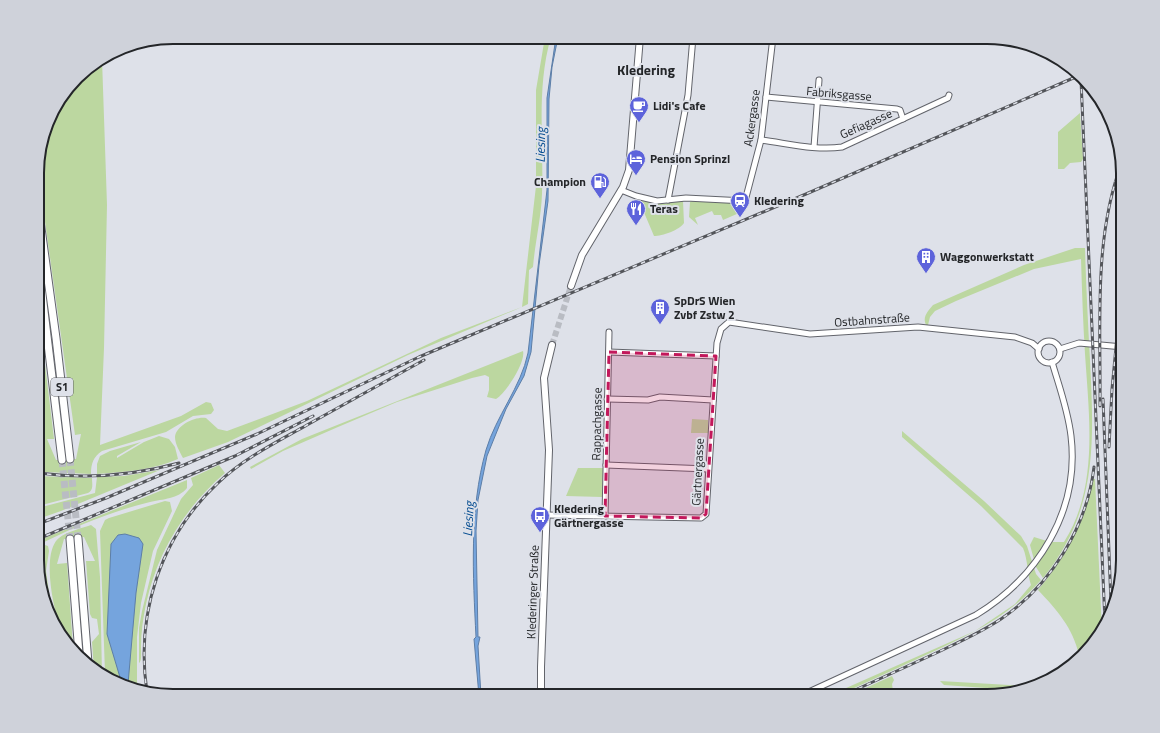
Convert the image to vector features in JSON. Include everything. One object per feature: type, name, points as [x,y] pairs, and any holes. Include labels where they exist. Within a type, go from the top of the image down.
[{"type":"highway","name":"S1","points":[[44,250],[70,459]]},
{"type":"highway","name":"S1","points":[[44,311],[62,460]]},
{"type":"highway","points":[[78,538],[87,656]]},
{"type":"highway","points":[[70,539],[78,647]]},
{"type":"main road","points":[[571,286],[582,255],[621,190],[629,170],[639,44]]},
{"type":"main road","name":"Klederinger Straße","points":[[541,689],[549,450],[544,378],[552,345]]},
{"type":"street","points":[[621,190],[643,198],[657,201],[668,200],[688,95],[692,44]]},
{"type":"street","name":"Ackergasse","points":[[668,200],[686,198],[745,201],[761,140],[772,44]]},
{"type":"street","points":[[814,147],[819,80]]},
{"type":"street","name":"Gefiagasse","points":[[761,140],[814,147],[842,147],[948,98],[950,95]]},
{"type":"street","name":"Fabriksgasse","points":[[766,97],[898,109],[900,110],[903,119]]},
{"type":"street","name":"Ostbahnstraße","points":[[717,342],[721,329],[726,324],[732,322],[810,334],[918,327],[1015,337],[1032,343],[1039,349]]},
{"type":"street","name":"Rappachgasse","points":[[605,516],[609,332]]},
{"type":"street","points":[[1050,341],[1056,343],[1060,349],[1058,358],[1052,362],[1042,360],[1039,349],[1043,343],[1050,341]]},
{"type":"street","name":"Gärtnergasse","points":[[547,515],[701,518],[706,514],[717,342]]},
{"type":"street","points":[[1060,349],[1079,343],[1116,346]]},
{"type":"street","points":[[609,352],[716,356]]},
{"type":"street","points":[[815,689],[976,616],[1001,599],[1034,564],[1047,545],[1059,521],[1071,468],[1069,423],[1052,362]]},
{"type":"street","points":[[607,399],[648,400],[660,397],[713,400]]},
{"type":"street","points":[[606,465],[708,469]]},
{"type":"highlighted area","points":[[609,352],[716,356],[706,514],[701,518],[605,516]]},
{"type":"green space","points":[[544,44],[549,44],[546,56],[542,95],[542,194],[533,267],[529,270],[528,304],[522,307],[536,186],[536,90]]},
{"type":"green space","points":[[102,65],[107,205],[100,445],[181,416],[206,402],[211,403],[214,410],[211,414],[193,416],[166,432],[102,451],[93,461],[91,474],[44,472],[44,356],[54,439],[47,439],[56,460],[76,459],[81,434],[75,435],[44,215],[45,156],[48,140],[61,108],[76,88],[88,76]]},
{"type":"green space","points":[[1080,113],[1083,159],[1081,162],[1070,163],[1064,169],[1058,169],[1058,132]]},
{"type":"green space","points":[[642,201],[662,204],[683,201],[684,223],[679,228],[670,232],[654,236],[640,203]]},
{"type":"green space","points":[[690,202],[747,204],[746,210],[723,220],[721,215],[714,215],[712,211],[695,218],[698,225],[689,217]]},
{"type":"green space","points":[[1075,248],[1085,248],[1092,419],[1089,475],[1083,501],[1074,527],[1061,553],[1043,578],[1036,567],[1030,545],[1034,537],[1050,542],[1064,542],[1075,521],[1083,498],[1087,475],[1089,426],[1081,259],[1034,269],[935,311],[930,317],[928,325],[926,325],[925,319],[926,314],[933,305],[1024,265]]},
{"type":"green space","points":[[522,307],[408,355],[228,442],[183,458],[175,440],[176,433],[183,425],[197,418],[206,418],[218,429],[227,431],[307,401],[441,338]]},
{"type":"green space","points":[[523,351],[521,362],[514,377],[505,391],[496,399],[487,397],[489,390],[489,377],[485,375],[472,378],[397,402],[283,451],[251,469],[250,467],[302,439]]},
{"type":"green space","points":[[692,419],[708,420],[708,433],[691,433]]},
{"type":"green space","points":[[902,431],[984,501],[1021,536],[1027,546],[1036,574],[1041,580],[1016,604],[974,632],[852,689],[844,689],[975,631],[1015,604],[1031,585],[1023,548],[981,506],[902,437]]},
{"type":"green space","points":[[159,436],[169,439],[175,447],[178,459],[149,468],[97,474],[97,464],[100,456],[110,451],[141,442],[117,456],[117,458],[144,442]]},
{"type":"green space","points":[[219,465],[225,473],[197,501],[185,516],[165,549],[157,567],[145,609],[141,642],[141,658],[139,663],[139,628],[157,550],[181,499],[193,485],[191,478]]},
{"type":"green space","points":[[578,468],[603,468],[602,497],[566,496]]},
{"type":"green space","points":[[160,470],[44,517],[44,506],[95,493],[97,477],[124,476]]},
{"type":"green space","points":[[44,476],[92,478],[92,489],[88,493],[44,504]]},
{"type":"green space","points":[[1093,479],[1095,479],[1101,620],[1094,632],[1078,651],[1073,636],[1058,612],[1038,590],[1057,565],[1073,538],[1085,510]]},
{"type":"green space","points":[[187,480],[187,488],[175,496],[107,515],[44,542],[44,538]]},
{"type":"green space","points":[[165,501],[170,502],[172,511],[153,551],[141,603],[137,637],[138,684],[116,676],[105,669],[100,531],[105,520]]},
{"type":"green space","points":[[91,525],[96,529],[100,577],[102,668],[93,661],[92,642],[99,634],[97,619],[92,618],[90,614],[86,561],[95,561],[84,537],[64,539],[57,564],[67,563],[73,641],[61,624],[56,613],[53,600],[50,557],[53,546],[59,538],[74,530]]},
{"type":"green space","points":[[44,545],[48,546],[49,551],[46,571],[50,597],[45,577]]},
{"type":"green space","points":[[892,676],[894,680],[892,684],[893,689],[863,689]]},
{"type":"green space","points":[[940,681],[1017,685],[997,689],[944,685]]},
{"type":"water","points":[[555,44],[557,44],[552,67],[549,99],[548,201],[539,265],[531,352],[524,376],[506,409],[487,456],[478,500],[476,531],[478,637],[480,637],[478,646],[481,689],[478,689],[474,639],[476,637],[473,567],[477,496],[490,437],[520,378],[528,353],[547,190],[547,98]]},
{"type":"water","points":[[125,534],[139,538],[143,544],[136,593],[128,681],[120,678],[107,634],[111,544],[118,535]]},
{"type":"tunnel","points":[[552,345],[571,286]]},
{"type":"tunnel","points":[[70,459],[78,538]]},
{"type":"tunnel","points":[[62,460],[70,539]]},
{"type":"railway","points":[[44,522],[106,498],[257,434],[419,357],[806,194],[1074,78]]},
{"type":"railway","points":[[1081,86],[1105,613]]},
{"type":"railway","points":[[1100,406],[1100,282],[1106,221],[1116,181]]},
{"type":"railway","points":[[1109,447],[1116,347]]},
{"type":"railway","points":[[146,687],[144,663],[145,634],[149,606],[157,578],[167,552],[181,527],[198,504],[228,474],[250,458],[424,360]]},
{"type":"railway","points":[[1103,399],[1111,596]]},
{"type":"railway","points":[[44,536],[235,456],[313,416]]},
{"type":"railway","points":[[44,474],[74,476],[109,475],[144,471],[179,463]]},
{"type":"railway","points":[[857,689],[977,633],[1001,619],[1019,605],[1051,572],[1064,553],[1084,511],[1094,467]]},
{"type":"place","name":"Lidi's Cafe","points":[[639,123]]},
{"type":"place","name":"Pension Sprinzl","points":[[636,176]]},
{"type":"place","name":"Champion","points":[[600,199]]},
{"type":"place","name":"Kledering","points":[[740,218]]},
{"type":"place","name":"Teras","points":[[636,226]]},
{"type":"place","name":"Waggonwerkstatt","points":[[926,274]]},
{"type":"place","name":"SpDrS Wien Zvbf Zstw 2","points":[[660,325]]},
{"type":"place","name":"Kledering Gärtnergasse","points":[[540,533]]},
{"type":"district","name":"Kledering","points":[[646,70]]},
{"type":"water label","name":"Liesing","points":[[540,145]]},
{"type":"water label","name":"Liesing","points":[[468,519]]}]
